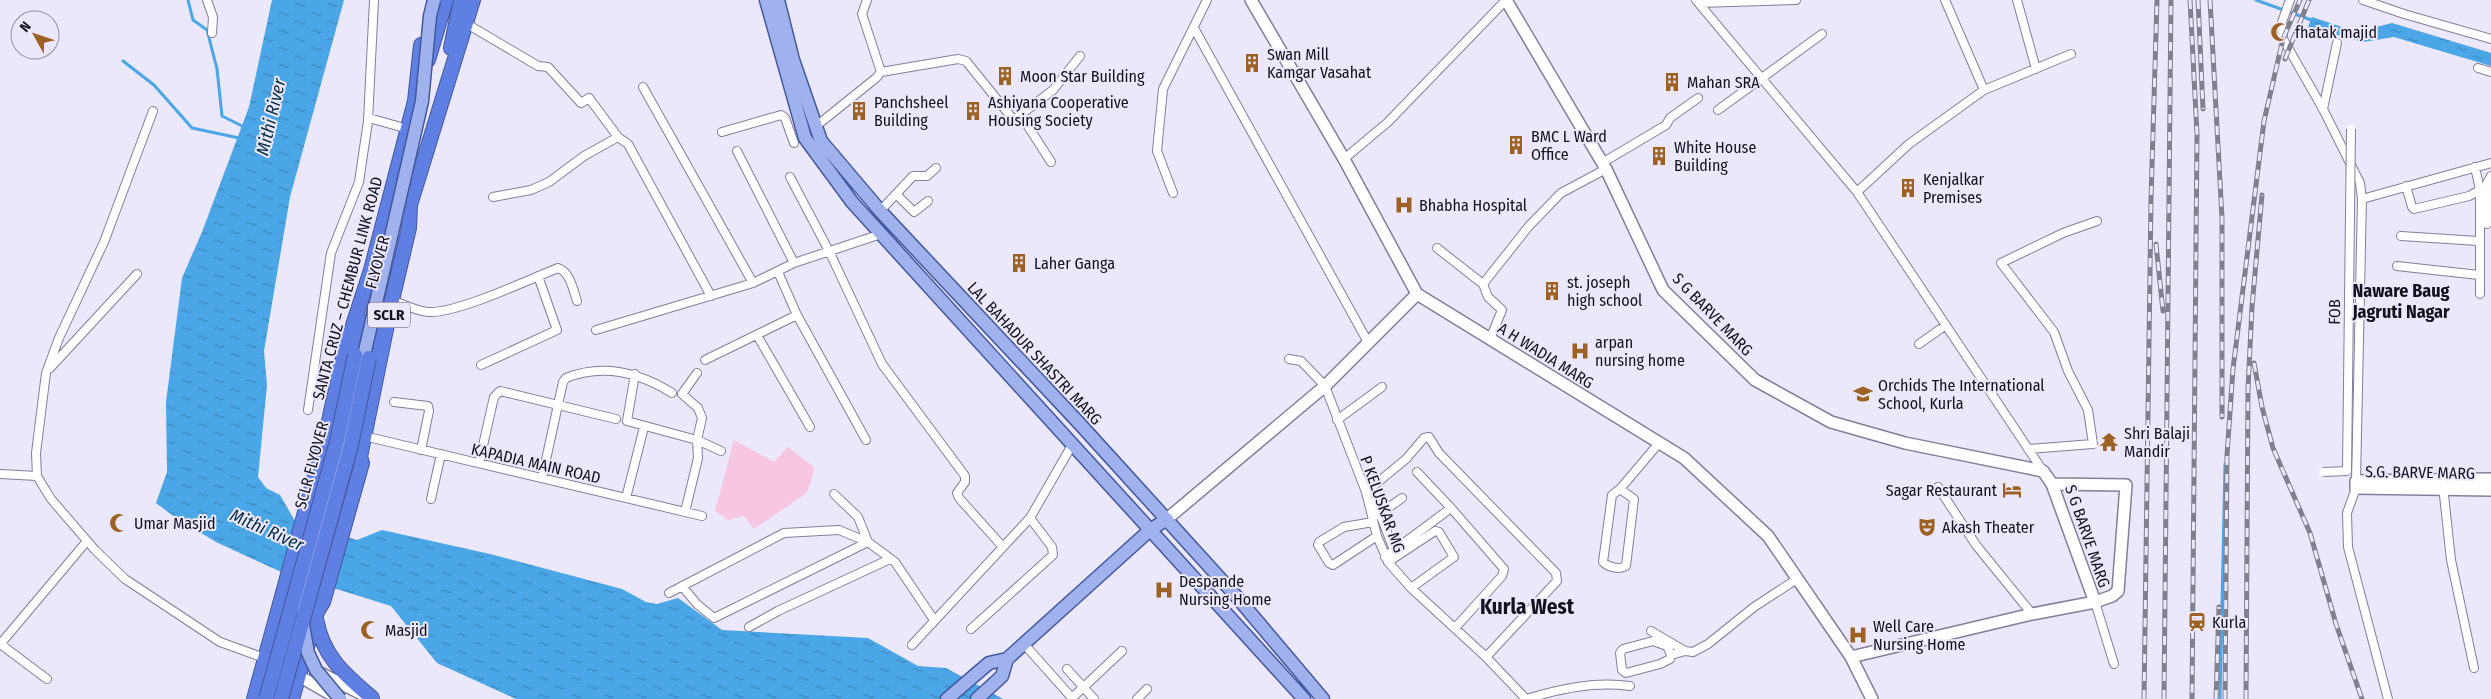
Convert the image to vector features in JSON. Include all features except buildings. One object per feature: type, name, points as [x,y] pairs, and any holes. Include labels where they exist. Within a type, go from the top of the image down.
[{"type":"highway","name":"SANTA CRUZ – CHEMBUR LINK ROAD","points":[[254,699],[263,657],[306,514],[344,353],[371,270],[415,101],[428,0]]},
{"type":"highway","name":"SCLR","points":[[292,699],[362,463],[360,456],[409,228],[410,205],[453,59],[455,21],[446,0]]},
{"type":"highway","name":"SCLR","points":[[415,101],[455,21],[461,0]]},
{"type":"highway","points":[[455,21],[473,0]]},
{"type":"highway","name":"FLYOVER","points":[[362,357],[410,205]]},
{"type":"highway","name":"FLYOVER","points":[[362,357],[371,270]]},
{"type":"highway","points":[[281,699],[351,444],[362,357]]},
{"type":"highway","name":"SCLR FLYOVER","points":[[266,699],[362,357]]},
{"type":"highway","points":[[323,448],[360,456]]},
{"type":"highway","points":[[318,607],[325,650],[340,669],[372,699]]},
{"type":"main road","points":[[340,699],[316,670],[308,653],[303,625],[305,584],[344,443],[422,100],[430,16],[434,0]]},
{"type":"main road","name":"LAL BAHADUR SHASTRI MARG","points":[[766,0],[805,138],[852,202],[1304,699]]},
{"type":"main road","name":"LAL BAHADUR SHASTRI MARG","points":[[778,0],[792,60],[821,141],[880,211],[1236,596],[1323,699]]},
{"type":"main road","points":[[947,699],[989,663],[1007,659],[1150,530],[1166,519]]},
{"type":"main road","points":[[1221,609],[1236,596]]},
{"type":"main road","points":[[977,699],[1002,676],[1007,659]]},
{"type":"street","points":[[206,0],[213,17],[212,33]]},
{"type":"street","points":[[308,410],[331,252],[359,182],[369,118],[374,0]]},
{"type":"street","points":[[867,0],[862,14],[881,72]]},
{"type":"street","points":[[1173,193],[1157,151],[1163,89],[1207,0]]},
{"type":"street","name":"A H WADIA MARG","points":[[1251,0],[1344,159],[1417,294],[1684,458],[1768,536],[1851,657],[1872,699]]},
{"type":"street","points":[[1344,159],[1388,122],[1506,0]]},
{"type":"street","name":"S G BARVE MARG","points":[[1506,0],[1604,166],[1663,290],[1755,380],[1831,422],[1905,443],[2043,471]]},
{"type":"street","points":[[1698,2],[1796,0]]},
{"type":"street","points":[[1945,0],[1984,90]]},
{"type":"street","points":[[2017,0],[2036,69]]},
{"type":"street","points":[[2363,0],[2491,39]]},
{"type":"street","points":[[2289,1],[2282,22],[2282,32],[2286,44],[2323,109],[2360,183],[2362,199],[2356,484],[2347,512],[2348,547],[2388,699]]},
{"type":"street","points":[[1698,2],[1762,76],[1857,192],[2052,484]]},
{"type":"street","points":[[455,21],[538,66],[548,67],[581,102],[589,98],[618,137],[628,144],[711,296]]},
{"type":"street","points":[[1194,28],[1369,344]]},
{"type":"street","points":[[1718,110],[1822,34]]},
{"type":"street","points":[[2323,109],[2337,43]]},
{"type":"street","points":[[1857,192],[1909,144],[1984,90],[2071,54]]},
{"type":"street","points":[[1015,119],[1053,90],[1080,56]]},
{"type":"street","points":[[815,127],[881,72],[958,59],[966,61],[1015,119],[1026,122],[1051,162]]},
{"type":"street","points":[[2478,68],[2491,72]]},
{"type":"street","points":[[643,87],[753,283]]},
{"type":"street","points":[[1483,284],[1529,226],[1562,193],[1666,125],[1670,118],[1698,98]]},
{"type":"street","points":[[153,111],[104,242],[59,338],[46,373],[36,453],[37,476],[51,500],[87,541],[125,579],[148,595],[220,642],[301,670],[372,699]]},
{"type":"street","points":[[722,132],[779,115],[784,116],[794,143]]},
{"type":"street","points":[[369,118],[408,129]]},
{"type":"street","points":[[789,127],[802,127]]},
{"type":"street","name":"FOB","points":[[2323,472],[2347,471],[2351,129]]},
{"type":"street","points":[[493,197],[531,190],[549,182],[584,156],[618,137]]},
{"type":"street","points":[[737,151],[794,263]]},
{"type":"street","points":[[2362,199],[2491,162]]},
{"type":"street","points":[[2475,167],[2486,224]]},
{"type":"street","points":[[880,211],[913,176],[927,176],[936,168]]},
{"type":"street","points":[[2480,294],[2478,240],[2486,224],[2487,183],[2491,176]]},
{"type":"street","points":[[790,177],[830,252],[882,364],[965,476],[965,482],[957,493],[959,498],[1002,546]]},
{"type":"street","points":[[2406,186],[2414,209],[2469,196],[2480,190]]},
{"type":"street","points":[[896,194],[914,212],[928,201]]},
{"type":"street","points":[[2028,449],[2093,444],[2088,410],[2068,372],[2054,332],[2001,263],[2063,234],[2097,221]]},
{"type":"street","points":[[596,330],[753,283],[794,263],[882,234]]},
{"type":"street","points":[[2400,236],[2478,240]]},
{"type":"street","points":[[1437,248],[1483,284],[1488,297],[1502,310],[1490,339]]},
{"type":"street","points":[[2397,266],[2479,275]]},
{"type":"street","points":[[392,300],[416,310],[429,312],[454,309],[558,268],[564,270],[577,301]]},
{"type":"street","points":[[778,272],[797,315],[866,440]]},
{"type":"street","points":[[46,373],[137,274]]},
{"type":"street","points":[[481,365],[557,330],[538,276]]},
{"type":"street","points":[[1166,519],[1325,386],[1417,294]]},
{"type":"street","points":[[705,360],[797,315]]},
{"type":"street","points":[[1918,344],[1946,325]]},
{"type":"street","points":[[757,335],[810,428]]},
{"type":"street","points":[[1289,359],[1301,361],[1325,386]]},
{"type":"street","points":[[542,478],[566,378],[604,370],[635,374],[672,393]]},
{"type":"street","points":[[685,512],[698,458],[697,440],[702,418],[701,412],[682,394],[697,373]]},
{"type":"street","points":[[635,374],[626,419],[629,423],[697,440],[721,451]]},
{"type":"street","name":"P KELUSKAR MG","points":[[1325,386],[1336,420],[1366,492],[1377,536],[1387,559],[1413,589],[1486,657],[1526,699]]},
{"type":"street","points":[[1336,420],[1382,387]]},
{"type":"street","points":[[479,463],[496,393],[500,391],[616,419]]},
{"type":"street","points":[[394,402],[428,406],[429,411],[420,450]]},
{"type":"street","points":[[626,498],[644,427]]},
{"type":"street","name":"KAPADIA MAIN ROAD","points":[[364,436],[702,516]]},
{"type":"street","points":[[1366,492],[1406,459],[1424,438],[1429,437],[1440,453],[1556,573],[1557,581],[1486,657]]},
{"type":"street","points":[[1620,489],[1634,499],[1626,566],[1623,568],[1607,566],[1603,562],[1612,495],[1620,489],[1659,443]]},
{"type":"street","points":[[912,646],[1002,546],[1030,518],[1072,445]]},
{"type":"street","points":[[431,499],[441,454]]},
{"type":"street","points":[[1417,472],[1502,565],[1504,573],[1455,628]]},
{"type":"street","points":[[0,474],[37,476]]},
{"type":"street","points":[[2474,668],[2451,560],[2443,485],[2491,479]]},
{"type":"street","name":"S G BARVE MARG","points":[[1851,657],[2032,614],[2094,602],[2112,596],[2118,591],[2126,485],[2052,484],[2094,602]]},
{"type":"street","name":"S.G. BARVE MARG","points":[[2356,484],[2443,485],[2491,490]]},
{"type":"street","points":[[1938,487],[1976,545],[2032,614]]},
{"type":"street","points":[[834,494],[858,517],[868,542]]},
{"type":"street","points":[[1377,536],[1333,565],[1329,563],[1318,545],[1318,542],[1344,527],[1373,520],[1402,498]]},
{"type":"street","points":[[1375,502],[1394,550]]},
{"type":"street","points":[[1387,559],[1394,550],[1451,508]]},
{"type":"street","points":[[971,628],[1053,555],[1052,547],[1030,518]]},
{"type":"street","points":[[669,593],[784,533],[839,530],[868,542],[895,562],[934,620]]},
{"type":"street","points":[[1387,559],[1435,531],[1439,532],[1454,557],[1413,589]]},
{"type":"street","points":[[47,680],[3,646],[2,642],[87,541]]},
{"type":"street","points":[[682,586],[697,604],[714,618],[868,542]]},
{"type":"street","points":[[749,627],[778,611],[890,559]]},
{"type":"street","points":[[1413,589],[1456,562]]},
{"type":"street","points":[[1671,655],[1667,646],[1653,641],[1623,649],[1620,652],[1622,670],[1626,673],[1660,664],[1670,659],[1671,655],[1685,651],[1693,652],[1708,644],[1729,625],[1797,579]]},
{"type":"street","points":[[2094,602],[2114,664]]},
{"type":"street","points":[[1651,631],[1685,651]]},
{"type":"street","points":[[1024,644],[1073,698],[1122,651]]},
{"type":"street","points":[[1067,669],[1094,699]]},
{"type":"street","points":[[301,670],[340,699]]},
{"type":"street","points":[[1526,699],[1568,688],[1608,683],[1630,686]]},
{"type":"street","points":[[1137,699],[1147,689]]},
{"type":"shaded area","points":[[734,440],[774,462],[788,447],[815,468],[807,493],[754,529],[744,516],[728,520],[715,511]]},
{"type":"water","name":"Mithi River","points":[[272,0],[344,0],[290,197],[264,351],[267,385],[258,477],[266,488],[280,495],[295,521],[357,540],[382,530],[490,554],[622,589],[646,602],[657,604],[678,598],[722,630],[868,638],[918,666],[946,668],[1003,699],[516,699],[437,663],[391,606],[279,571],[216,542],[176,518],[156,503],[167,472],[166,402],[182,278],[202,232],[249,107]]},
{"type":"water","points":[[2312,17],[2357,32],[2392,23],[2491,53],[2491,66],[2394,37],[2363,42],[2308,27]]},
{"type":"waterway","points":[[188,0],[193,20],[207,30],[217,69],[222,116],[244,127]]},
{"type":"waterway","points":[[2256,0],[2314,21]]},
{"type":"waterway","points":[[123,61],[154,85],[192,128],[239,138]]},
{"type":"waterway","points":[[2220,699],[2225,464]]},
{"type":"railway","points":[[2144,699],[2151,199],[2157,0]]},
{"type":"railway","points":[[2164,699],[2171,0]]},
{"type":"railway","points":[[2190,0],[2197,134],[2192,699]]},
{"type":"railway","points":[[2198,0],[2203,109]]},
{"type":"railway","points":[[2210,0],[2222,218],[2222,417]]},
{"type":"railway","points":[[2225,699],[2227,455],[2233,369],[2264,121],[2283,39],[2300,0]]},
{"type":"railway","points":[[2285,59],[2309,0]]},
{"type":"railway","points":[[2246,699],[2248,389],[2252,307],[2262,195]]},
{"type":"railway","points":[[2156,244],[2163,311]]},
{"type":"railway","points":[[2254,363],[2262,407],[2273,448],[2310,533],[2336,624],[2362,699]]},
{"type":"railway","points":[[2216,699],[2219,607]]},
{"type":"place","name":"fhatak majid","points":[[2280,32]]},
{"type":"place","name":"Swan Mill Kamgar Vasahat","points":[[1252,63]]},
{"type":"place","name":"Moon Star Building","points":[[1005,76]]},
{"type":"place","name":"Mahan SRA","points":[[1672,82]]},
{"type":"place","name":"Panchsheel Building","points":[[859,111]]},
{"type":"place","name":"Ashiyana Cooperative Housing Society","points":[[973,111]]},
{"type":"place","name":"BMC L Ward Office","points":[[1516,145]]},
{"type":"place","name":"White House Building","points":[[1659,156]]},
{"type":"place","name":"Kenjalkar Premises","points":[[1908,188]]},
{"type":"place","name":"Bhabha Hospital","points":[[1404,205]]},
{"type":"place","name":"Laher Ganga","points":[[1019,263]]},
{"type":"place","name":"st. joseph high school","points":[[1552,291]]},
{"type":"place","name":"arpan nursing home","points":[[1580,351]]},
{"type":"place","name":"Orchids The International School, Kurla","points":[[1863,394]]},
{"type":"place","name":"Shri Balaji Mandir","points":[[2109,442]]},
{"type":"place","name":"Sagar Restaurant","points":[[2012,490]]},
{"type":"place","name":"Umar Masjid","points":[[119,523]]},
{"type":"place","name":"Akash Theater","points":[[1927,527]]},
{"type":"place","name":"Despande Nursing Home","points":[[1164,590]]},
{"type":"place","name":"Kurla","points":[[2197,622]]},
{"type":"place","name":"Masjid","points":[[370,630]]},
{"type":"place","name":"Well Care Nursing Home","points":[[1858,635]]},
{"type":"district","name":"Naware Baug Jagruti Nagar","points":[[2401,301]]},
{"type":"district","name":"Kurla West","points":[[1527,607]]}]
